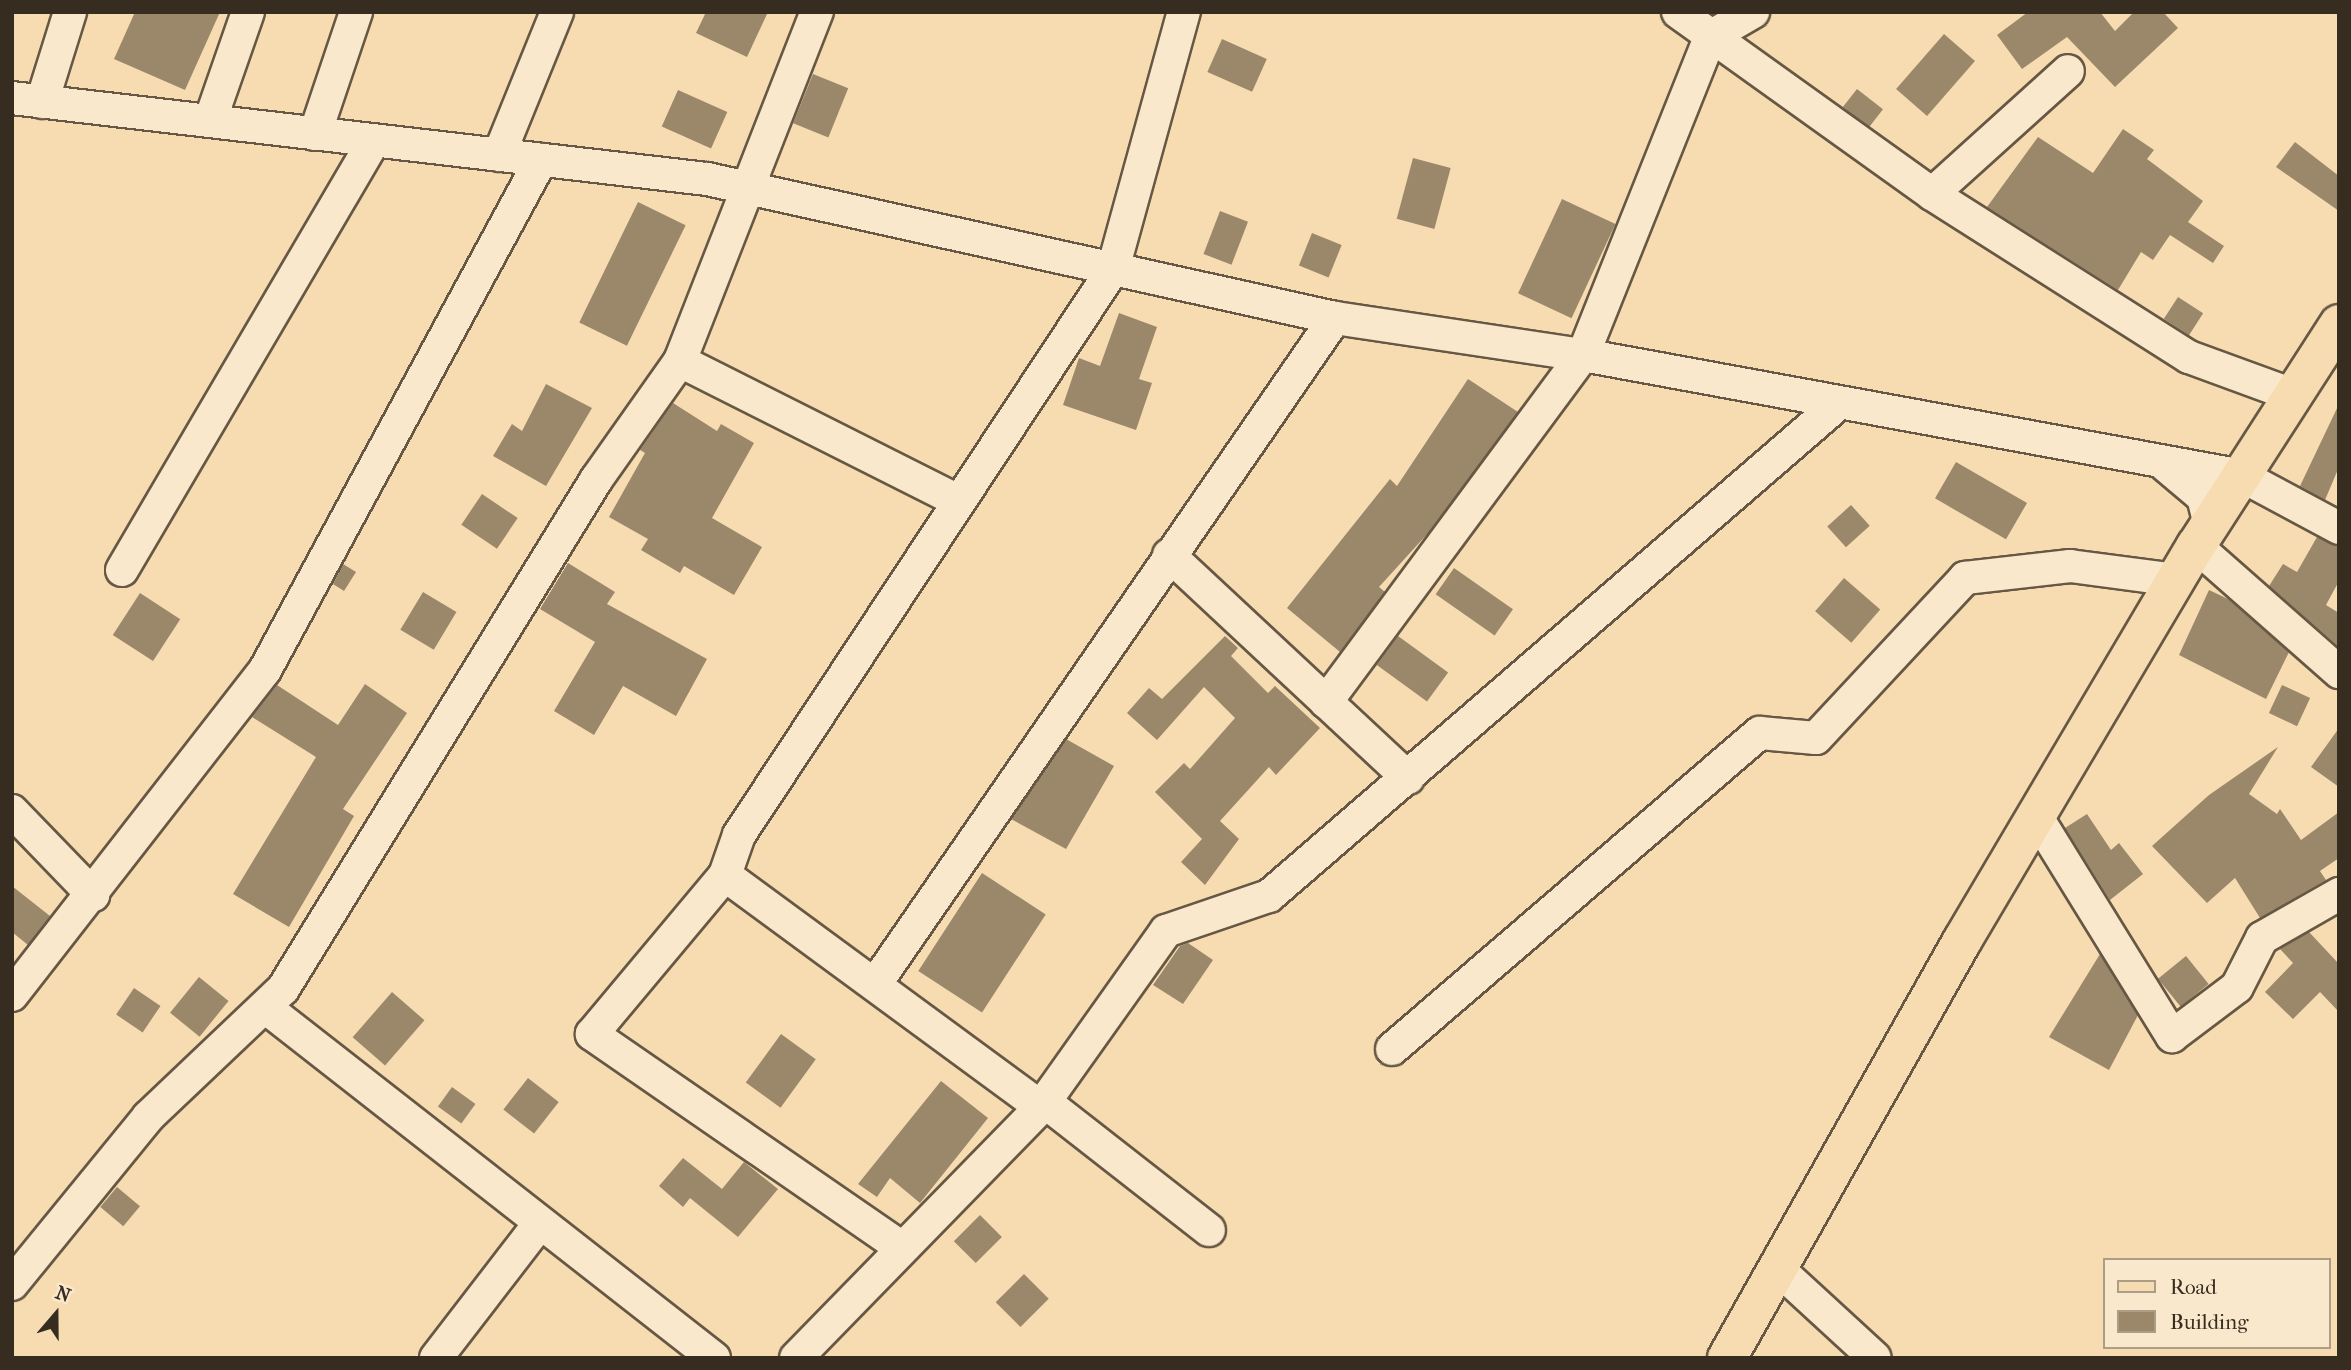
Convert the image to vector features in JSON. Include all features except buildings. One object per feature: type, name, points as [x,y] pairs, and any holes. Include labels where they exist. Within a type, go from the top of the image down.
[{"type":"main road","points":[[1727,1358],[2036,816],[2203,535],[2242,476],[2290,394],[2339,324]]},
{"type":"street","points":[[70,12],[27,100],[541,160],[748,188],[1335,318],[1583,355],[1838,404],[2242,476],[2339,528]]},
{"type":"street","points":[[210,121],[248,12]]},
{"type":"street","points":[[315,134],[356,12]]},
{"type":"street","points":[[499,155],[557,12]]},
{"type":"street","points":[[12,1284],[148,1116],[265,1007],[291,977],[596,480],[680,361],[817,12]]},
{"type":"street","points":[[902,1248],[592,1034],[725,874],[739,835],[1113,269],[1185,12]]},
{"type":"street","points":[[1678,12],[1932,194],[2189,357],[2290,394]]},
{"type":"street","points":[[1326,702],[1583,355],[1710,37],[1753,12]]},
{"type":"street","points":[[1932,194],[2068,71]]},
{"type":"street","points":[[122,570],[374,140]]},
{"type":"street","points":[[12,995],[93,895],[265,670],[541,160]]},
{"type":"street","points":[[876,983],[1335,318]]},
{"type":"street","points":[[680,361],[958,501]]},
{"type":"street","points":[[796,1358],[1043,1104],[1166,931],[1269,896],[1838,404]]},
{"type":"street","points":[[2159,461],[2203,498],[2203,535],[2339,672]]},
{"type":"street","points":[[1169,555],[1408,778]]},
{"type":"street","points":[[1392,1049],[1760,733],[1816,737],[1965,578],[2070,566],[2177,580]]},
{"type":"street","points":[[12,811],[93,895]]},
{"type":"street","points":[[2036,816],[2172,1036],[2238,987],[2262,938],[2339,894]]},
{"type":"street","points":[[725,874],[1043,1104],[1209,1230]]},
{"type":"street","points":[[265,1007],[540,1223],[696,1352]]},
{"type":"street","points":[[436,1358],[540,1223]]},
{"type":"street","points":[[1776,1268],[1875,1358]]}]
